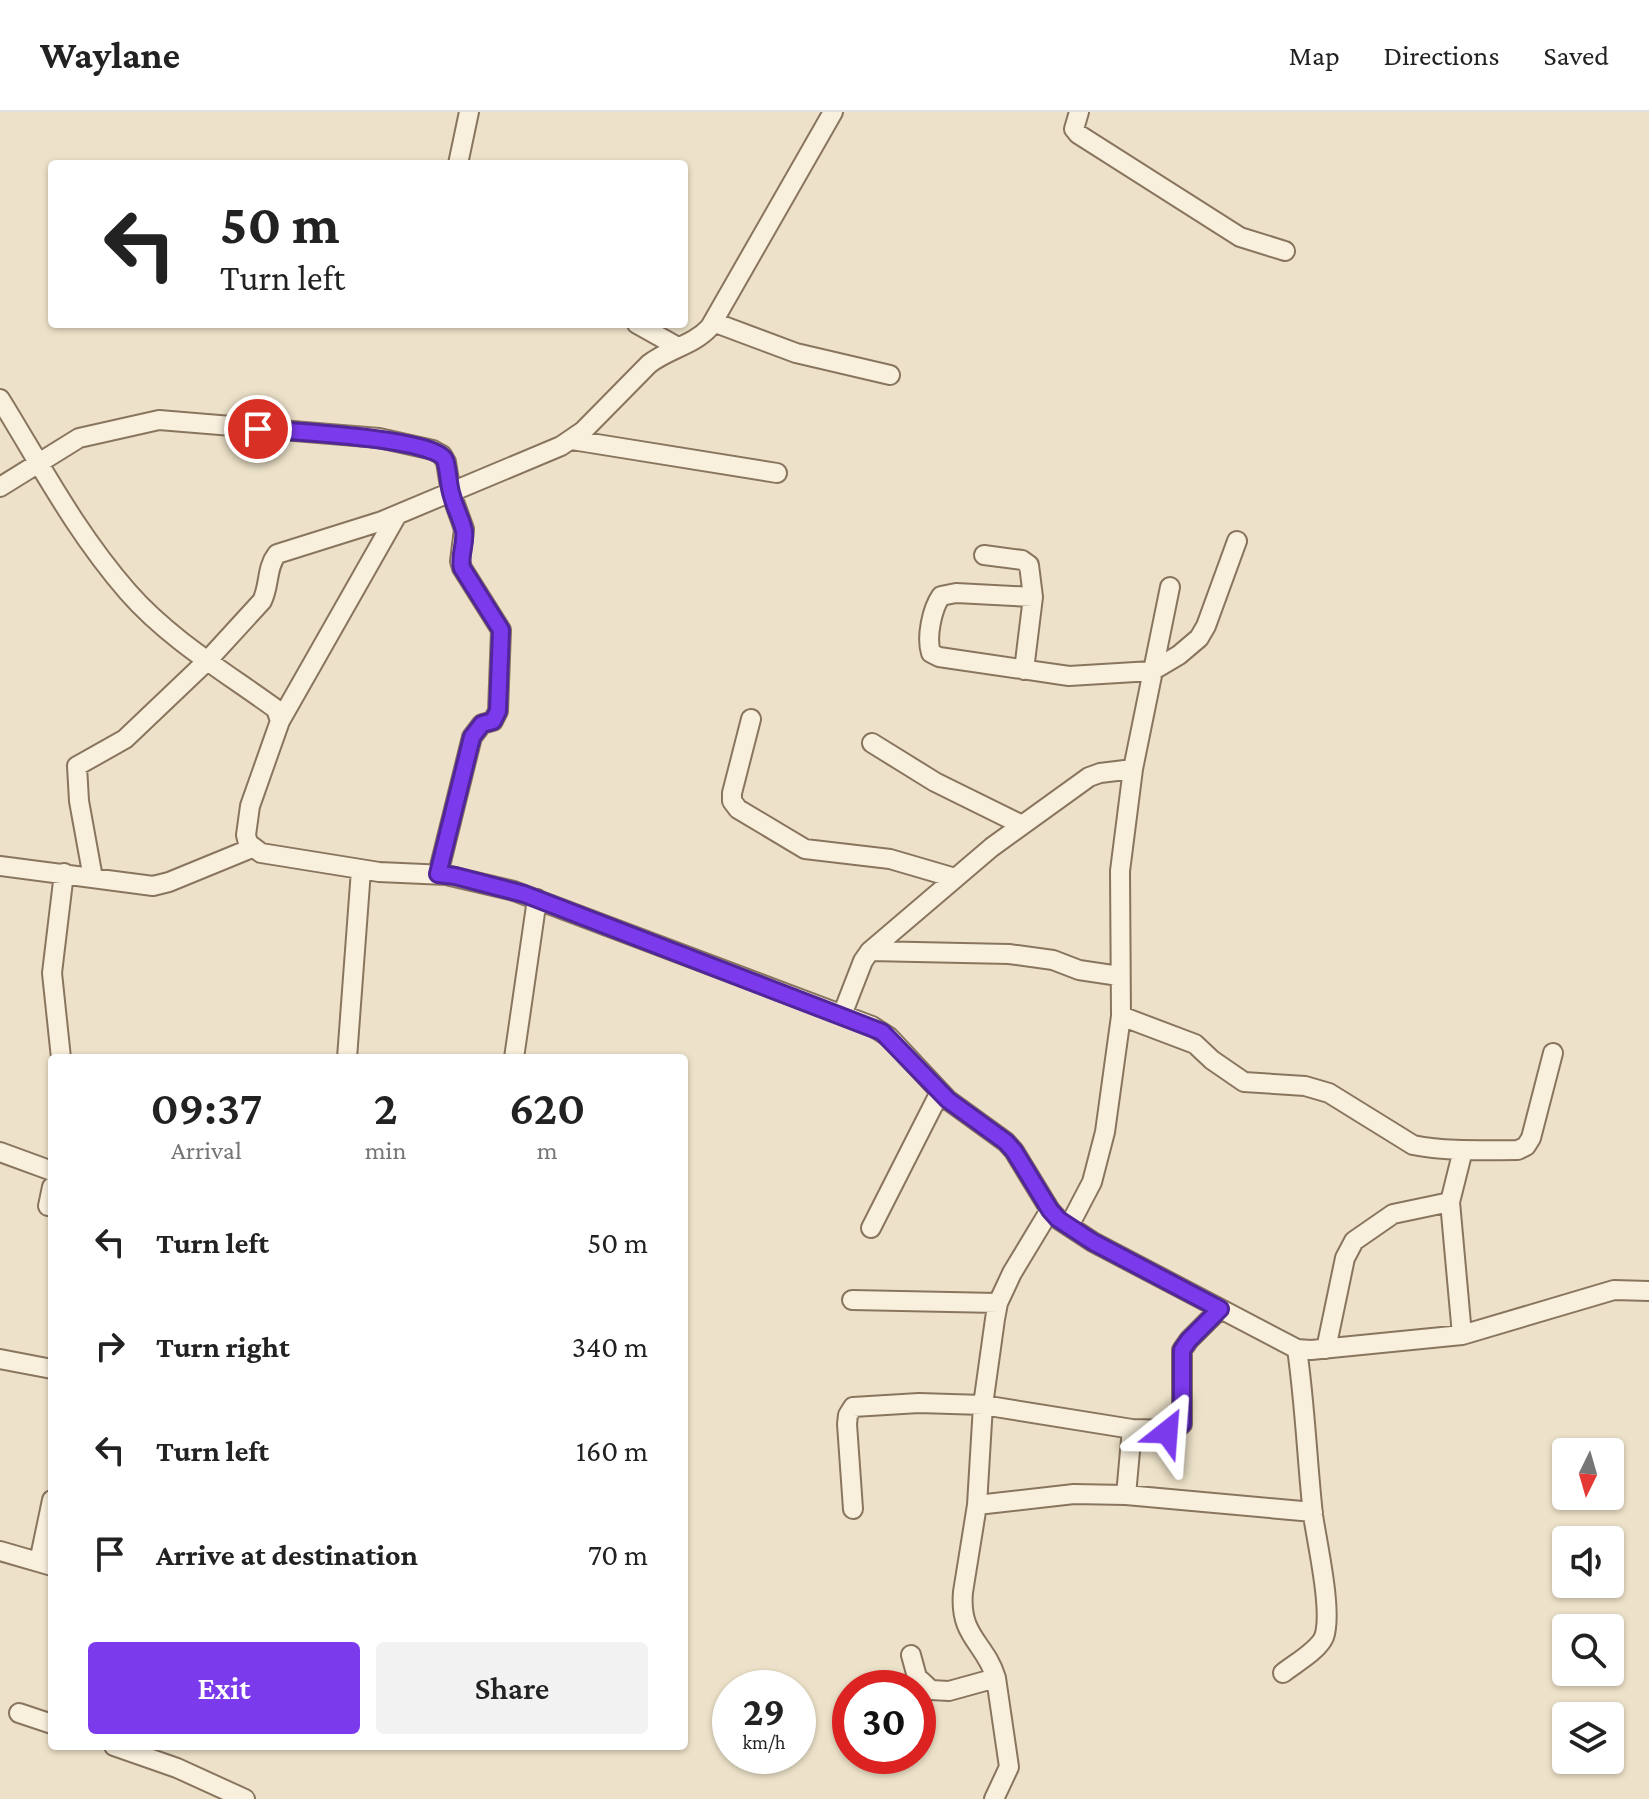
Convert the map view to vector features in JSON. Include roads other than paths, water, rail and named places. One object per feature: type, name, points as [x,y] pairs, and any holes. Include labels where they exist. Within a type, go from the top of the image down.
[{"type":"street","points":[[459,160],[469,112]]},
{"type":"street","points":[[93,878],[79,801],[77,766],[125,739],[208,660],[262,601],[267,590],[269,569],[277,554],[397,515],[572,440],[649,364],[702,335],[713,322],[833,112]]},
{"type":"street","points":[[1079,112],[1074,129],[1078,134],[1240,237],[1285,251]]},
{"type":"street","points":[[713,322],[796,353],[890,375]]},
{"type":"street","points":[[644,328],[678,347]]},
{"type":"street","points":[[0,399],[74,524],[128,592],[182,642],[276,709],[280,721]]},
{"type":"street","points":[[0,487],[79,438],[173,420],[379,438],[433,450],[442,455],[464,529],[462,568],[499,625],[501,638],[498,711],[493,721],[482,724],[472,737],[438,874]]},
{"type":"street","points":[[572,440],[777,473]]},
{"type":"street","points":[[397,515],[280,721],[248,816],[246,835],[252,848],[296,861],[361,870],[455,876],[537,899],[872,1026],[889,1037],[948,1100],[1006,1142],[1050,1210],[1069,1226],[1093,1242],[1297,1349],[1326,1349],[1462,1335],[1614,1290],[1649,1291]]},
{"type":"street","points":[[1033,597],[956,593],[941,596],[936,603],[929,638],[931,653],[939,657],[1087,677],[1152,671],[1179,655],[1199,638],[1237,541]]},
{"type":"street","points":[[984,555],[1022,560],[1029,565],[1033,597],[1024,670]]},
{"type":"street","points":[[1069,1226],[1092,1182],[1103,1142],[1121,1016],[1119,880],[1133,769],[1170,587]]},
{"type":"street","points":[[751,719],[732,793],[732,801],[738,809],[805,849],[890,859],[955,878]]},
{"type":"street","points":[[872,743],[935,782],[1022,825]]},
{"type":"street","points":[[842,1015],[863,961],[870,951],[955,878],[1089,777],[1133,769]]},
{"type":"street","points":[[0,866],[153,886],[252,848]]},
{"type":"street","points":[[347,1054],[361,870]]},
{"type":"street","points":[[61,1054],[52,973],[64,873]]},
{"type":"street","points":[[515,1054],[537,899]]},
{"type":"street","points":[[870,951],[1009,954],[1053,960],[1079,970],[1119,976]]},
{"type":"street","points":[[1121,1016],[1195,1044],[1244,1082],[1320,1089],[1413,1145],[1463,1150],[1518,1150],[1526,1146],[1531,1138],[1553,1053]]},
{"type":"street","points":[[871,1228],[940,1092]]},
{"type":"street","points":[[1462,1335],[1450,1202],[1463,1150]]},
{"type":"street","points":[[0,1152],[48,1170]]},
{"type":"street","points":[[1326,1349],[1345,1258],[1354,1241],[1393,1214],[1450,1202]]},
{"type":"street","points":[[994,1799],[1009,1767],[996,1678],[967,1630],[962,1606],[977,1505],[983,1405],[998,1303],[1018,1260],[1050,1210]]},
{"type":"street","points":[[852,1300],[998,1303]]},
{"type":"street","points":[[853,1509],[847,1424],[853,1407],[933,1403],[983,1405],[1132,1429],[1175,1430],[1182,1424],[1182,1350],[1220,1309]]},
{"type":"street","points":[[1283,1673],[1324,1638],[1325,1595],[1313,1512],[1297,1349]]},
{"type":"street","points":[[0,1359],[48,1368]]},
{"type":"street","points":[[1126,1495],[1132,1429]]},
{"type":"street","points":[[977,1505],[1058,1494],[1126,1495],[1313,1512]]},
{"type":"street","points":[[0,1551],[46,1564],[48,1543]]},
{"type":"street","points":[[911,1655],[917,1677],[931,1690],[949,1691],[996,1678]]},
{"type":"street","points":[[19,1713],[48,1723]]},
{"type":"street","points":[[125,1750],[177,1768],[245,1799]]}]
